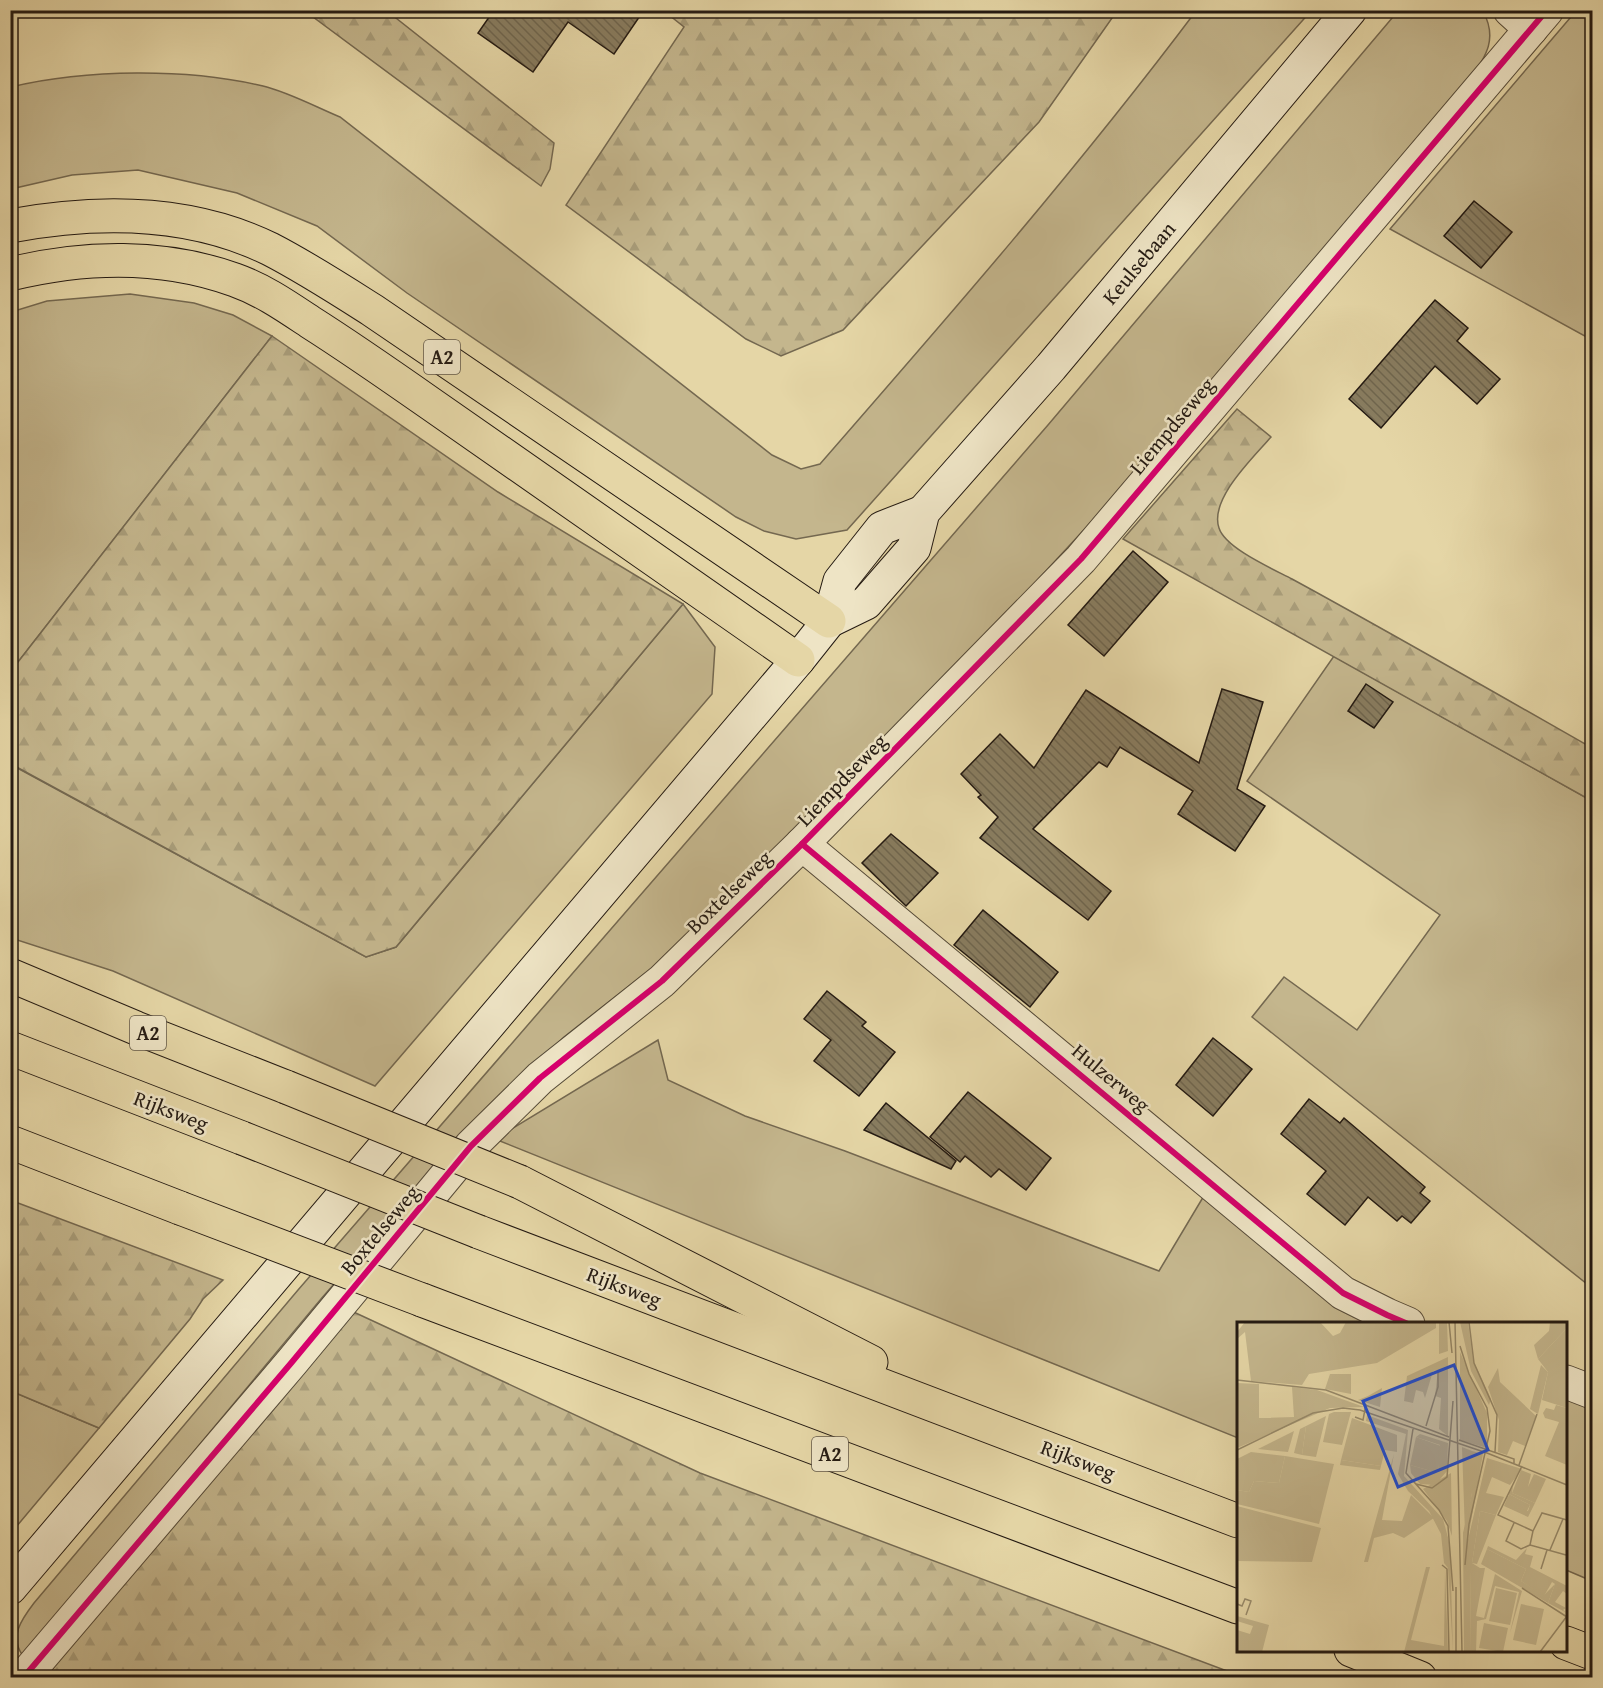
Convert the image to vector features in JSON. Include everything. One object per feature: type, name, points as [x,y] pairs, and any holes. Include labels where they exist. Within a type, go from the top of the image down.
[{"type":"highway","name":"A2","points":[[10,226],[40,220],[103,215],[146,218],[218,230],[268,248],[312,272],[372,310],[829,621]]},
{"type":"highway","name":"A2","points":[[10,274],[56,264],[99,260],[150,260],[203,270],[266,293],[346,345],[798,660]]},
{"type":"highway","name":"A2","points":[[10,975],[520,1182],[1022,1440]]},
{"type":"highway","name":"Rijksweg","points":[[10,1048],[479,1232],[1237,1520]]},
{"type":"highway","name":"A2","points":[[10,1142],[1237,1607]]},
{"type":"highway","points":[[1567,1643],[1593,1653]]},
{"type":"highway","points":[[1356,1652],[1420,1677]]},
{"type":"street","name":"Keulsebaan","points":[[829,621],[866,603],[894,572],[914,548],[923,512],[1051,367],[1350,10]]},
{"type":"street","name":"Liempdseweg","points":[[802,844],[1081,559],[1530,17]]},
{"type":"street","points":[[10,1588],[829,621]]},
{"type":"street","name":"Hulzerweg","points":[[802,844],[1343,1293],[1387,1316],[1405,1322]]},
{"type":"street","name":"Boxtelseweg","points":[[23,1677],[292,1362],[471,1146],[540,1078],[662,981],[802,844]]},
{"type":"street","points":[[1567,1382],[1592,1392]]},
{"type":"green space","points":[[305,11],[387,11],[554,143],[550,169],[541,186]]},
{"type":"green space","points":[[664,11],[1117,11],[1039,122],[843,330],[781,356],[746,339],[566,205],[684,27]]},
{"type":"green space","points":[[1196,11],[1311,11],[847,530],[796,539],[764,531],[736,517],[407,293],[317,226],[237,193],[138,170],[72,175],[11,189],[11,87],[71,77],[137,73],[233,80],[282,92],[340,117],[772,455],[801,469],[820,464],[917,353],[1106,127]]},
{"type":"green space","points":[[1398,11],[1483,11],[1490,30],[1490,39],[1485,55],[1470,80],[1093,520],[996,625],[875,750],[652,968],[564,1037],[469,1128],[321,1299],[23,1656],[17,1642],[18,1629],[34,1603],[298,1290],[1048,425]]},
{"type":"green space","points":[[1576,11],[1592,11],[1592,340],[1390,229]]},
{"type":"green space","points":[[130,294],[194,303],[233,315],[272,336],[11,671],[11,312],[47,301]]},
{"type":"green space","points":[[272,336],[498,492],[683,604],[396,947],[366,957],[11,764],[11,671]]},
{"type":"green space","points":[[1237,409],[1271,437],[1235,479],[1221,504],[1218,517],[1219,528],[1223,536],[1251,557],[1592,748],[1592,801],[1123,539]]},
{"type":"green space","points":[[683,604],[715,647],[712,694],[375,1086],[113,971],[11,938],[10,764],[366,957],[396,947]]},
{"type":"green space","points":[[1334,656],[1592,801],[1592,1288],[1252,1017],[1284,977],[1357,1030],[1440,915],[1247,781]]},
{"type":"green space","points":[[658,1040],[668,1080],[745,1116],[845,1151],[1159,1271],[1208,1189],[1316,1278],[1363,1322],[1237,1322],[1237,1438],[495,1139]]},
{"type":"green space","points":[[10,1200],[223,1280],[203,1299],[190,1319],[99,1428],[11,1391]]},
{"type":"green space","points":[[345,1308],[700,1473],[1243,1677],[44,1678]]},
{"type":"green space","points":[[11,1391],[99,1428],[11,1533]]},
{"type":"green space","points":[[1567,1394],[1592,1402],[1592,1581],[1567,1570]]},
{"type":"building","points":[[494,10],[644,10],[614,54],[568,22],[533,72],[478,33]]},
{"type":"building","points":[[1474,201],[1512,232],[1481,268],[1444,236]]},
{"type":"building","points":[[1435,300],[1468,328],[1457,341],[1500,379],[1477,404],[1435,366],[1381,428],[1349,399]]},
{"type":"building","points":[[1133,551],[1168,582],[1104,656],[1068,625]]},
{"type":"building","points":[[1366,684],[1393,702],[1374,728],[1348,711]]},
{"type":"building","points":[[1222,689],[1263,702],[1237,789],[1265,806],[1235,851],[1178,814],[1193,791],[1120,747],[1107,767],[1099,762],[1033,829],[1111,891],[1088,920],[980,838],[998,817],[978,797],[981,795],[961,774],[1000,734],[1034,768],[1086,690],[1199,763]]},
{"type":"building","points":[[891,834],[938,873],[906,906],[862,863]]},
{"type":"building","points":[[983,910],[1058,972],[1030,1007],[954,945]]},
{"type":"building","points":[[827,991],[866,1022],[862,1026],[895,1052],[859,1096],[814,1061],[831,1040],[804,1019]]},
{"type":"building","points":[[1213,1038],[1252,1069],[1213,1116],[1176,1085]]},
{"type":"building","points":[[968,1092],[1051,1158],[1026,1190],[999,1169],[991,1177],[965,1156],[960,1162],[930,1137]]},
{"type":"building","points":[[1309,1099],[1340,1123],[1344,1118],[1425,1187],[1420,1193],[1430,1201],[1411,1223],[1402,1216],[1397,1221],[1368,1197],[1345,1225],[1307,1194],[1326,1171],[1281,1134]]},
{"type":"building","points":[[886,1103],[956,1161],[951,1169],[864,1130]]},
{"type":"cycle path","points":[[23,1678],[292,1362],[471,1146],[540,1078],[662,981],[802,844],[1081,559],[1547,10]]},
{"type":"cycle path","points":[[802,844],[1343,1293],[1403,1322]]}]
